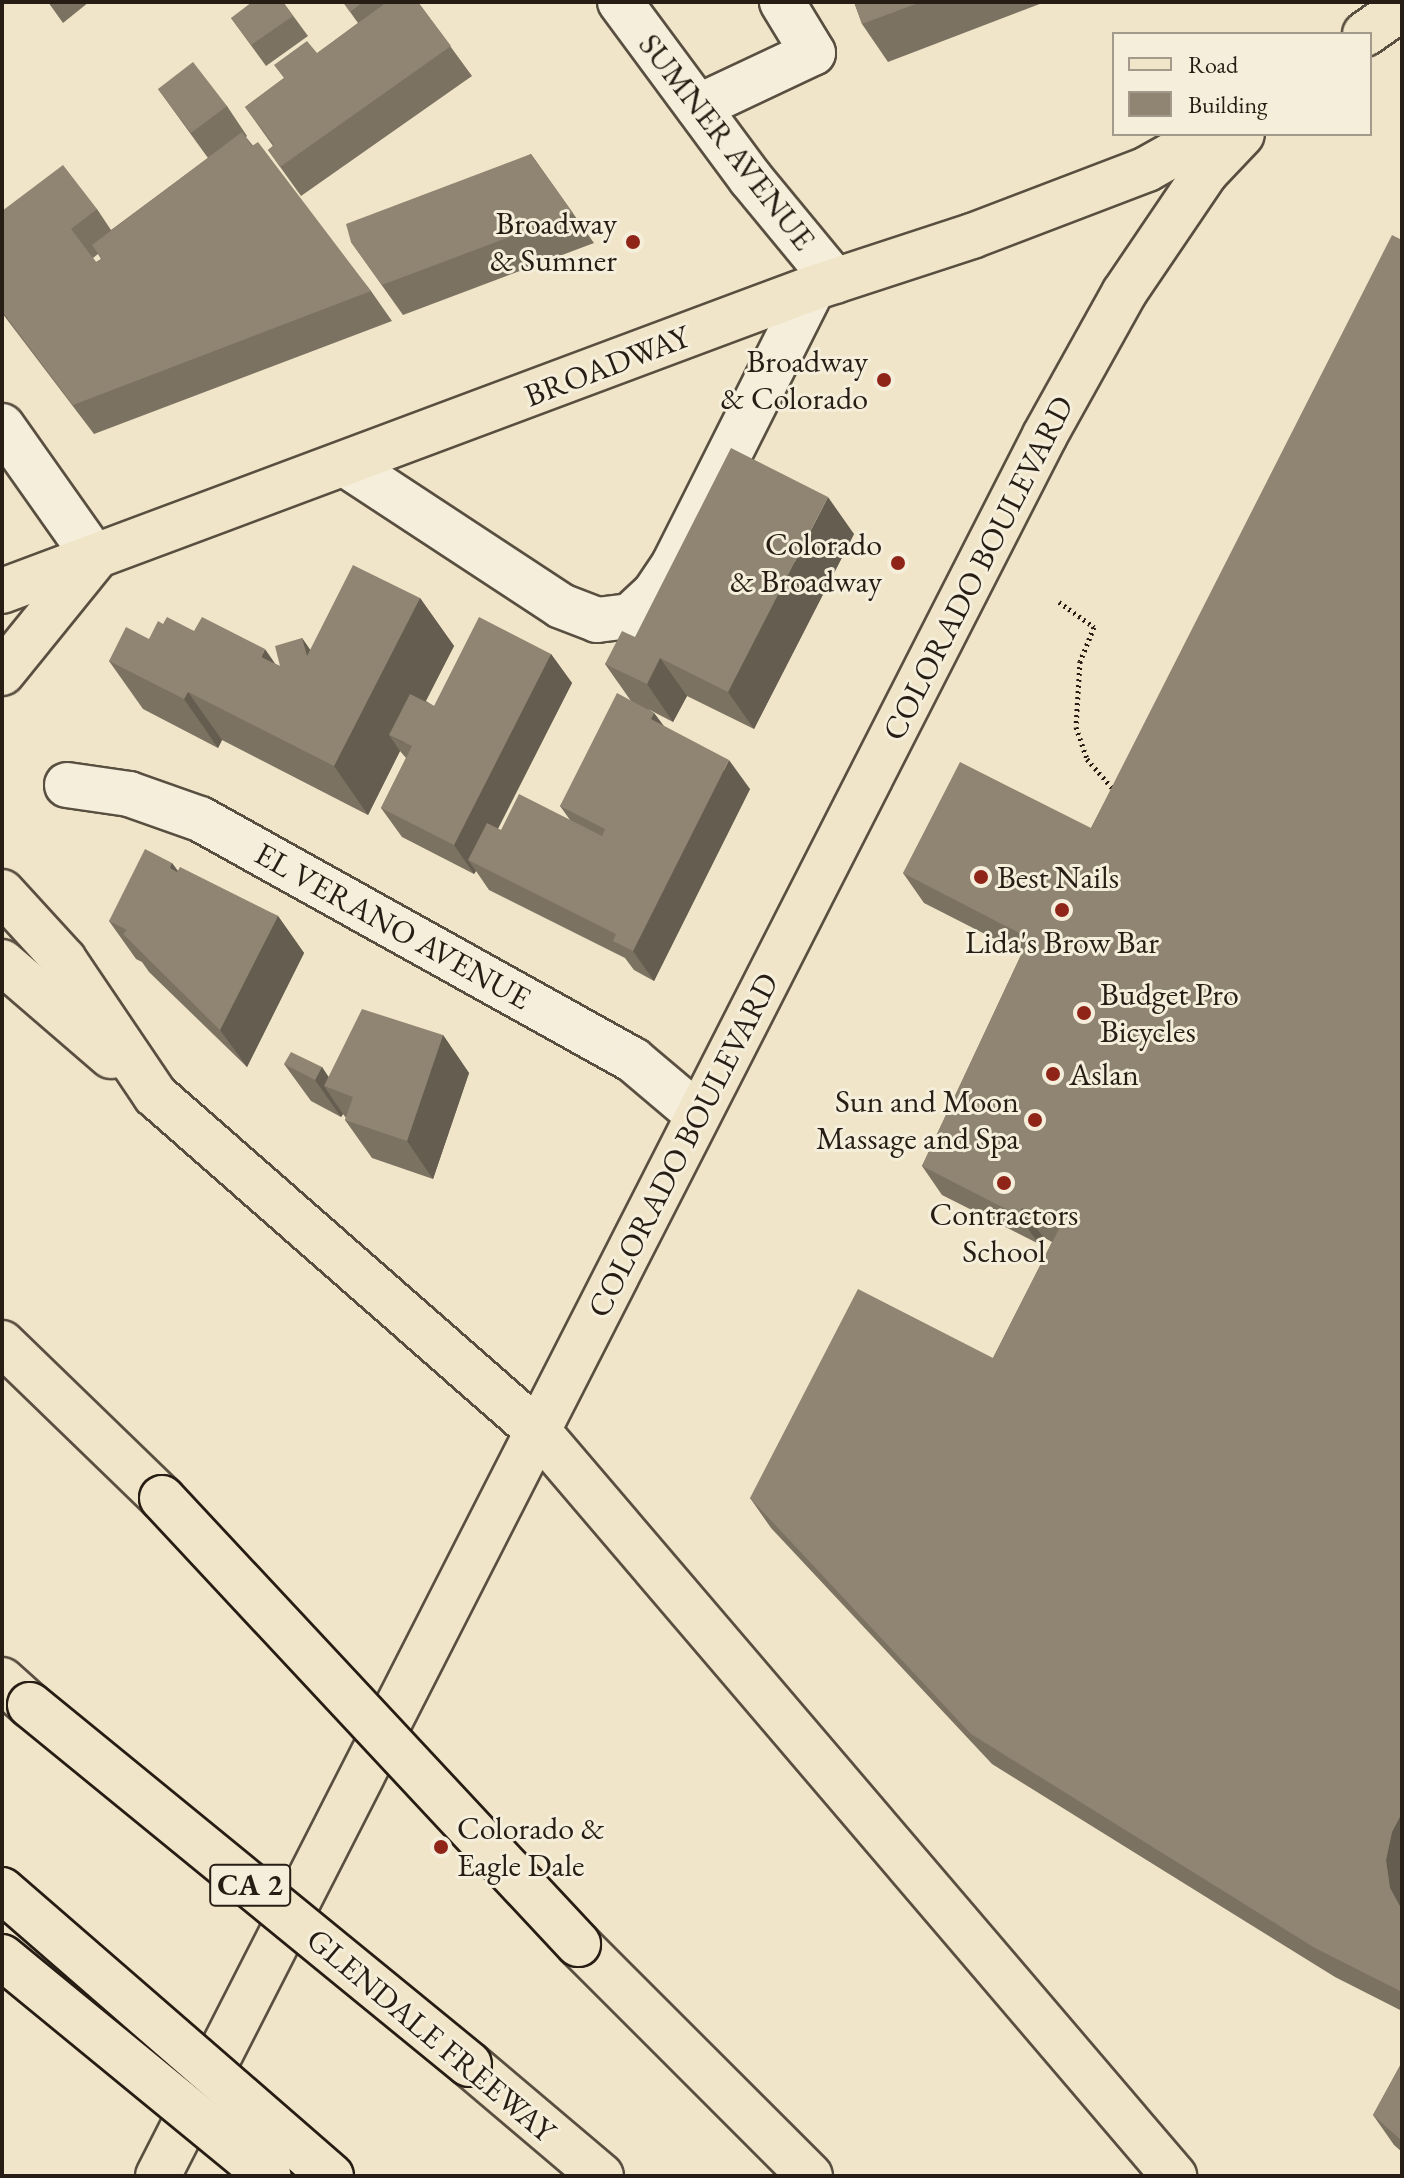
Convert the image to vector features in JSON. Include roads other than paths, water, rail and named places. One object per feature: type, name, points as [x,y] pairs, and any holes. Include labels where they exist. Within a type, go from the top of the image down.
[{"type":"main road","points":[[1368,32],[1402,8]]},
{"type":"main road","name":"BROADWAY","points":[[2,591],[824,284],[1147,169],[1205,136]]},
{"type":"main road","name":"COLORADO BOULEVARD","points":[[158,2176],[697,1114],[1117,307],[1206,172],[1240,136]]},
{"type":"main road","points":[[2,673],[95,558]]},
{"type":"main road","points":[[2,892],[64,960],[155,1095]]},
{"type":"main road","points":[[2,962],[538,1431],[1174,2176]]},
{"type":"main road","points":[[2,1343],[162,1498],[578,1944],[810,2176]]},
{"type":"main road","name":"GLENDALE FREEWAY","points":[[16,1693],[601,2176]]},
{"type":"main road","points":[[2,1890],[331,2176]]},
{"type":"main road","points":[[2,1957],[269,2176]]},
{"type":"street","name":"SUMNER AVENUE","points":[[620,2],[824,284]]},
{"type":"street","points":[[698,107],[813,53],[782,2]]},
{"type":"street","points":[[345,464],[561,606],[597,620],[630,616],[654,594],[674,564],[824,284]]},
{"type":"street","points":[[2,426],[95,558]]},
{"type":"street","name":"EL VERANO AVENUE","points":[[67,785],[129,794],[200,819],[633,1060],[697,1114]]},
{"type":"place","name":"Broadway & Sumner","points":[[633,242]]},
{"type":"place","name":"Broadway & Colorado","points":[[884,380]]},
{"type":"place","name":"Colorado & Broadway","points":[[898,563]]},
{"type":"place","name":"Best Nails","points":[[981,877]]},
{"type":"place","name":"Lida's Brow Bar","points":[[1062,910]]},
{"type":"place","name":"Budget Pro Bicycles","points":[[1084,1013]]},
{"type":"place","name":"Aslan","points":[[1053,1074]]},
{"type":"place","name":"Sun and Moon Massage and Spa","points":[[1035,1120]]},
{"type":"place","name":"Contractors School","points":[[1004,1183]]},
{"type":"place","name":"Colorado & Eagle Dale","points":[[441,1847]]}]
